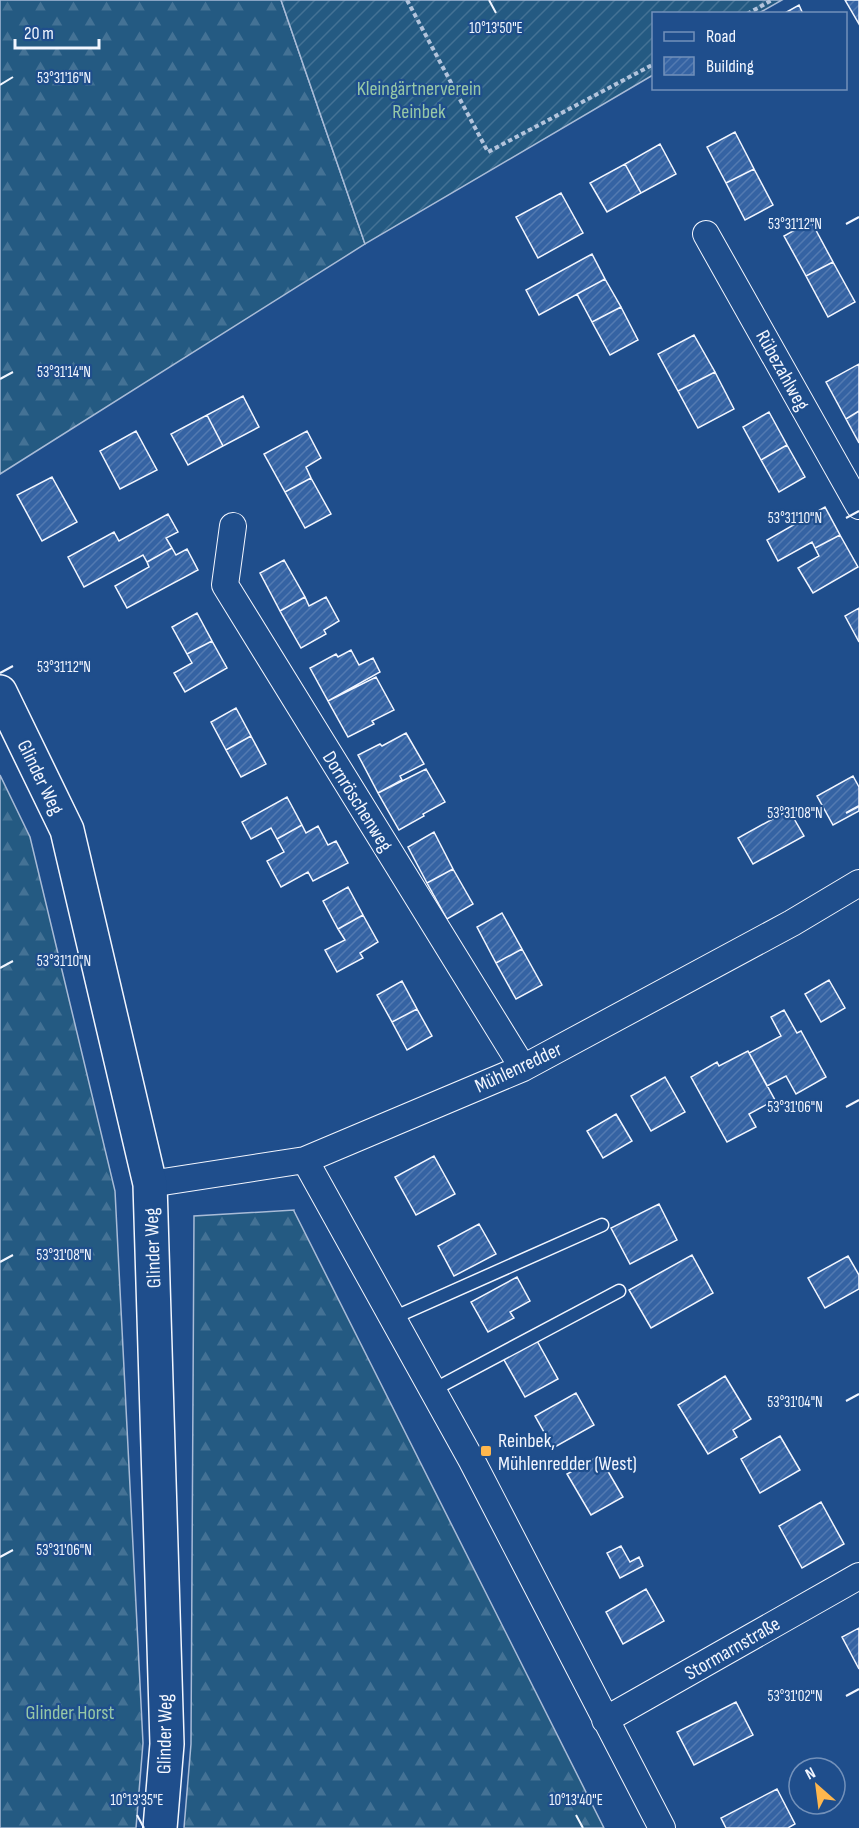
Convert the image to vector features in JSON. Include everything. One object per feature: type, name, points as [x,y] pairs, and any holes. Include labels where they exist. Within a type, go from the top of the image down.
[{"type":"main road","name":"Glinder Weg","points":[[0,692],[67,830],[150,1184],[167,1744],[160,1828]]},
{"type":"street","name":"Rübezahlweg","points":[[706,234],[859,506]]},
{"type":"street","name":"Dornröschenweg","points":[[233,526],[225,585],[523,1068]]},
{"type":"street","name":"Mühlenredder","points":[[150,1184],[304,1160],[523,1068],[792,923],[859,883]]},
{"type":"street","points":[[304,1160],[477,1472],[662,1828]]},
{"type":"street","name":"Stormarnstraße","points":[[605,1720],[859,1576]]},
{"type":"lane","points":[[393,1318],[602,1225]]},
{"type":"lane","points":[[433,1390],[619,1291]]},
{"type":"path","points":[[407,0],[488,152],[652,65]]},
{"type":"path","points":[[751,12],[772,0]]},
{"type":"green space","points":[[0,0],[281,0],[365,244],[0,474]]},
{"type":"green space","name":"Kleingärtnerverein Reinbek","points":[[281,0],[782,0],[761,12],[652,12],[652,76],[365,244]]},
{"type":"green space","name":"Glinder Horst","points":[[0,775],[30,837],[115,1191],[143,1743],[136,1828],[0,1828]]},
{"type":"green space","points":[[294,1210],[604,1828],[184,1828],[191,1744],[194,1216]]},
{"type":"building","points":[[845,0],[859,0],[859,24]]},
{"type":"building","points":[[799,5],[802,12],[787,12]]},
{"type":"building","points":[[735,132],[754,169],[726,183],[707,147]]},
{"type":"building","points":[[660,144],[676,174],[641,193],[625,164]]},
{"type":"building","points":[[625,164],[641,193],[607,212],[590,183]]},
{"type":"building","points":[[754,169],[773,205],[745,220],[726,183]]},
{"type":"building","points":[[561,193],[583,233],[538,258],[516,217]]},
{"type":"building","points":[[811,221],[833,262],[806,276],[784,236]]},
{"type":"building","points":[[592,254],[605,279],[539,315],[526,290]]},
{"type":"building","points":[[833,262],[855,302],[828,317],[806,276]]},
{"type":"building","points":[[605,279],[621,307],[592,322],[577,294]]},
{"type":"building","points":[[621,307],[638,340],[610,355],[592,322]]},
{"type":"building","points":[[694,335],[715,372],[678,391],[658,354]]},
{"type":"building","points":[[859,364],[859,411],[846,419],[826,382]]},
{"type":"building","points":[[715,372],[734,409],[698,428],[678,391]]},
{"type":"building","points":[[243,396],[259,427],[223,446],[207,415]]},
{"type":"building","points":[[859,411],[859,443],[846,419]]},
{"type":"building","points":[[769,412],[787,445],[761,460],[743,427]]},
{"type":"building","points":[[207,415],[223,446],[188,465],[171,434]]},
{"type":"building","points":[[136,431],[157,470],[120,489],[100,451]]},
{"type":"building","points":[[307,431],[321,458],[306,467],[311,478],[285,492],[264,454]]},
{"type":"building","points":[[787,445],[805,477],[779,492],[761,460]]},
{"type":"building","points":[[52,477],[77,522],[42,541],[17,495]]},
{"type":"building","points":[[311,478],[331,514],[305,528],[285,492]]},
{"type":"building","points":[[825,507],[840,535],[815,548],[812,542],[778,561],[767,540]]},
{"type":"building","points":[[168,514],[178,532],[166,538],[172,548],[147,562],[143,555],[84,587],[68,557],[114,532],[119,541]]},
{"type":"building","points":[[840,535],[858,567],[813,593],[798,568],[819,556],[815,548]]},
{"type":"building","points":[[172,548],[176,555],[187,549],[198,570],[127,608],[115,586],[149,567],[147,562]]},
{"type":"building","points":[[284,560],[305,597],[280,611],[260,573]]},
{"type":"building","points":[[305,597],[309,606],[326,597],[339,621],[324,630],[326,634],[301,648],[280,611]]},
{"type":"building","points":[[859,608],[859,642],[845,616]]},
{"type":"building","points":[[197,613],[212,641],[187,654],[172,627]]},
{"type":"building","points":[[212,641],[227,668],[185,692],[174,673],[192,663],[187,654]]},
{"type":"building","points":[[351,650],[359,665],[373,658],[380,672],[328,701],[310,668],[336,654],[338,657]]},
{"type":"building","points":[[376,677],[394,710],[372,721],[374,724],[348,737],[328,701]]},
{"type":"building","points":[[236,708],[251,736],[226,750],[211,722]]},
{"type":"building","points":[[406,733],[424,764],[400,776],[402,780],[378,793],[358,755],[380,744],[382,746]]},
{"type":"building","points":[[251,736],[266,764],[241,777],[226,750]]},
{"type":"building","points":[[426,769],[445,802],[399,830],[378,793]]},
{"type":"building","points":[[853,776],[859,787],[859,811],[833,825],[817,796]]},
{"type":"building","points":[[287,797],[302,825],[277,839],[271,828],[251,839],[242,822]]},
{"type":"building","points":[[789,810],[804,836],[753,864],[738,838]]},
{"type":"building","points":[[302,825],[306,833],[318,826],[328,845],[336,841],[348,863],[313,881],[308,872],[281,887],[267,861],[284,852],[277,839]]},
{"type":"building","points":[[434,832],[453,869],[427,883],[408,847]]},
{"type":"building","points":[[453,869],[473,904],[447,919],[427,883]]},
{"type":"building","points":[[348,887],[363,915],[338,929],[323,901]]},
{"type":"building","points":[[502,913],[522,949],[496,963],[477,927]]},
{"type":"building","points":[[363,915],[378,942],[360,953],[363,958],[337,972],[325,950],[345,940],[338,929]]},
{"type":"building","points":[[522,949],[542,985],[516,999],[496,963]]},
{"type":"building","points":[[829,980],[845,1008],[821,1022],[805,994]]},
{"type":"building","points":[[402,981],[417,1009],[392,1022],[377,995]]},
{"type":"building","points":[[417,1009],[432,1036],[407,1050],[392,1022]]},
{"type":"building","points":[[784,1010],[797,1033],[801,1031],[826,1077],[796,1094],[786,1076],[767,1086],[749,1053],[781,1036],[771,1017]]},
{"type":"building","points":[[748,1051],[775,1100],[749,1114],[756,1127],[727,1142],[691,1077],[717,1062],[719,1066]]},
{"type":"building","points":[[665,1077],[685,1112],[651,1131],[631,1096]]},
{"type":"building","points":[[616,1114],[632,1141],[603,1158],[587,1131]]},
{"type":"building","points":[[434,1156],[455,1194],[416,1215],[395,1177]]},
{"type":"building","points":[[659,1204],[677,1240],[630,1264],[611,1228]]},
{"type":"building","points":[[479,1224],[496,1254],[454,1276],[438,1246]]},
{"type":"building","points":[[692,1255],[713,1293],[651,1328],[629,1290]]},
{"type":"building","points":[[848,1256],[859,1275],[859,1289],[825,1308],[808,1278]]},
{"type":"building","points":[[517,1277],[530,1301],[510,1312],[514,1318],[488,1332],[471,1302]]},
{"type":"building","points":[[536,1339],[558,1379],[525,1397],[503,1358]]},
{"type":"building","points":[[725,1376],[751,1419],[733,1430],[737,1437],[708,1454],[678,1405]]},
{"type":"building","points":[[576,1393],[594,1425],[553,1448],[535,1416]]},
{"type":"building","points":[[780,1436],[800,1470],[760,1493],[741,1459]]},
{"type":"building","points":[[599,1456],[623,1497],[591,1515],[567,1474]]},
{"type":"building","points":[[821,1502],[844,1544],[802,1568],[779,1526]]},
{"type":"building","points":[[621,1546],[630,1562],[639,1557],[643,1566],[620,1578],[607,1553]]},
{"type":"building","points":[[646,1589],[664,1621],[623,1644],[606,1612]]},
{"type":"building","points":[[859,1628],[859,1669],[842,1637]]},
{"type":"building","points":[[736,1702],[753,1735],[694,1765],[677,1732]]},
{"type":"building","points":[[777,1789],[787,1808],[787,1816],[791,1816],[795,1824],[788,1828],[726,1828],[721,1818]]},
{"type":"place","name":"Reinbek, Mühlenredder (West)","points":[[486,1451]]}]
